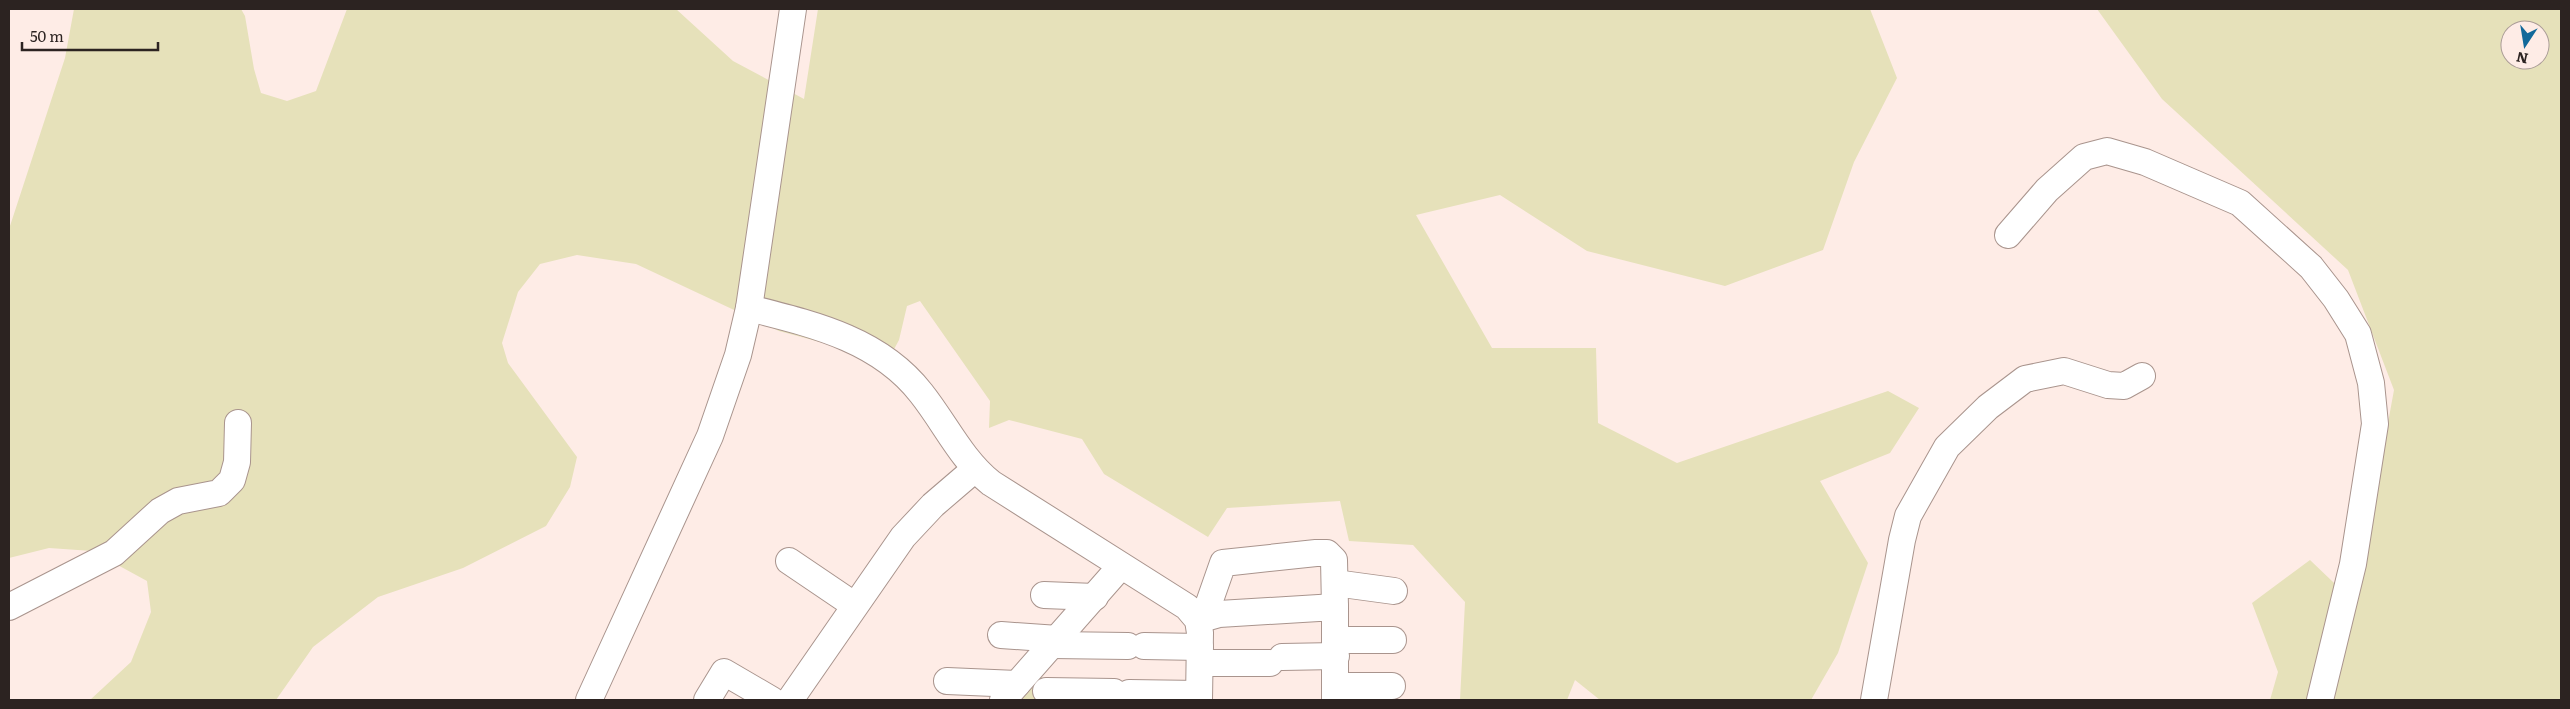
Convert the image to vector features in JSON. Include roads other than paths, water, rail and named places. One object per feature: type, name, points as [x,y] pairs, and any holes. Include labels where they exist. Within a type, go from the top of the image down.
[{"type":"street","points":[[590,700],[710,436],[738,355],[749,308],[793,9]]},
{"type":"street","points":[[2008,235],[2047,190],[2084,157],[2107,151],[2145,162],[2240,204],[2282,239],[2311,267],[2336,299],[2358,334],[2371,382],[2375,424],[2353,564],[2320,700]]},
{"type":"street","points":[[749,308],[821,328],[866,346],[897,369],[920,392],[975,469],[991,483],[1187,608],[1198,620]]},
{"type":"street","points":[[1874,700],[1902,540],[1908,516],[1947,447],[1988,407],[2025,379],[2064,371],[2108,385],[2124,386],[2142,376]]},
{"type":"street","points":[[9,607],[114,553],[160,511],[178,501],[218,493],[232,480],[236,462],[238,423]]},
{"type":"street","points":[[790,700],[854,605],[904,537],[933,505],[975,469]]},
{"type":"street","points":[[1053,645],[1046,696],[1121,693],[1199,697],[1200,655],[1198,620],[1209,603],[1223,563],[1327,553],[1334,560],[1335,693],[1392,686]]},
{"type":"street","points":[[789,561],[854,605]]},
{"type":"street","points":[[947,681],[1010,692],[1121,566]]},
{"type":"street","points":[[1198,620],[1219,614],[1335,595],[1394,591]]},
{"type":"street","points":[[1044,594],[1095,597]]},
{"type":"street","points":[[1001,635],[1053,645],[1136,646],[1200,655],[1276,660],[1336,648],[1393,640]]},
{"type":"street","points":[[707,700],[724,672],[772,700]]}]
